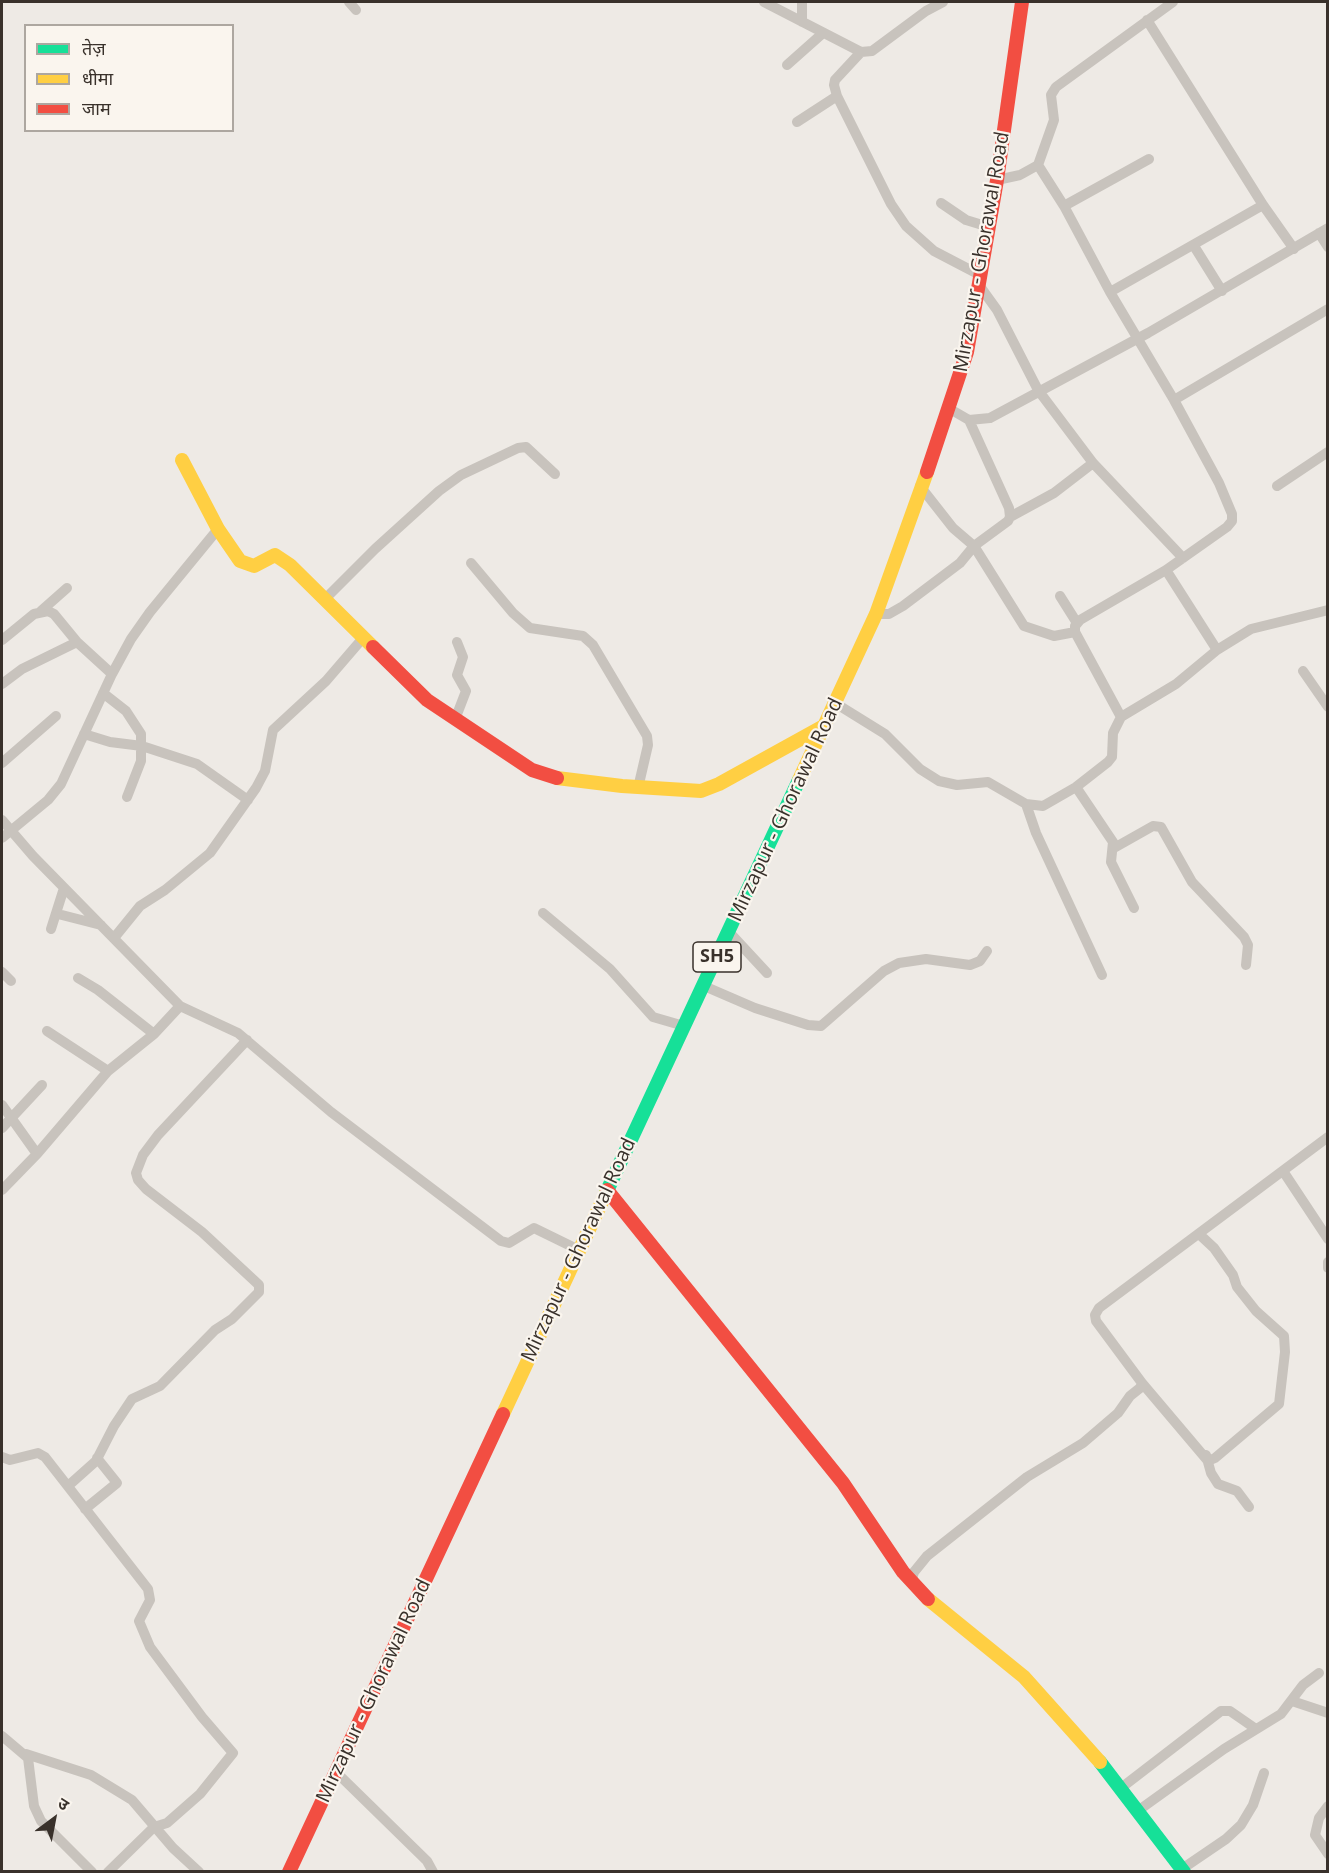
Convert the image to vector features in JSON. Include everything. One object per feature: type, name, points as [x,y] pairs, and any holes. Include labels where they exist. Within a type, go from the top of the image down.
[{"type":"main road","name":"Mirzapur - Ghorawal Road","points":[[289,1872],[876,614],[920,486],[950,409],[967,352],[997,180],[1022,2]]},
{"type":"main road","points":[[183,460],[218,529],[240,561],[247,566],[254,566],[274,555],[290,565],[427,700],[456,717],[532,770],[552,777],[638,788],[701,791],[719,784],[824,726]]},
{"type":"main road","points":[[607,1190],[843,1483],[911,1582],[932,1604],[1024,1677],[1087,1746],[1139,1810],[1183,1870]]},
{"type":"street","points":[[764,2],[861,52],[872,51],[926,11],[943,2]]},
{"type":"street","points":[[802,2],[802,22]]},
{"type":"street","points":[[997,180],[1027,173],[1038,165],[1054,120],[1053,90],[1173,2]]},
{"type":"street","points":[[1147,20],[1263,205],[1294,249]]},
{"type":"street","points":[[787,65],[823,33]]},
{"type":"street","points":[[861,52],[835,80],[837,96],[891,204],[906,226],[934,251],[980,280],[1038,390],[1093,463],[1184,558]]},
{"type":"street","points":[[797,122],[837,96]]},
{"type":"street","points":[[1064,206],[1149,159]]},
{"type":"street","points":[[920,486],[953,528],[974,546],[1024,626],[1054,636],[1076,627],[1166,570],[1227,527],[1232,521],[1232,514],[1219,483],[1174,400],[1110,292],[1064,206],[1038,165]]},
{"type":"street","points":[[940,203],[966,220],[989,227]]},
{"type":"street","points":[[1110,292],[1263,205]]},
{"type":"street","points":[[969,420],[990,418],[1222,291],[1323,230],[1328,247]]},
{"type":"street","points":[[1194,246],[1222,291]]},
{"type":"street","points":[[1174,400],[1328,309]]},
{"type":"street","points":[[950,409],[969,420],[1009,508],[1010,517]]},
{"type":"street","points":[[324,600],[375,549],[439,491],[461,475],[518,448],[526,447],[555,474]]},
{"type":"street","points":[[1277,486],[1328,452]]},
{"type":"street","points":[[876,614],[889,614],[903,606],[960,562],[974,546],[1010,517],[1054,493],[1093,463]]},
{"type":"street","points":[[2,838],[48,800],[61,784],[112,674],[150,612],[218,529]]},
{"type":"street","points":[[471,563],[513,613],[530,628],[583,636],[593,645],[647,736],[648,745],[638,788]]},
{"type":"street","points":[[1166,570],[1217,650]]},
{"type":"street","points":[[2,640],[67,588]]},
{"type":"street","points":[[1060,596],[1121,717]]},
{"type":"street","points":[[41,610],[54,614],[77,642],[112,674]]},
{"type":"street","points":[[835,703],[885,734],[920,770],[939,781],[957,785],[988,782],[1026,804],[1043,806],[1076,786],[1112,757],[1113,733],[1121,717],[1176,684],[1217,650],[1251,629],[1328,610]]},
{"type":"street","points":[[114,938],[140,906],[165,890],[210,854],[248,800],[265,771],[273,730],[326,681],[363,638]]},
{"type":"street","points":[[2,684],[22,669],[77,642]]},
{"type":"street","points":[[456,717],[466,691],[457,675],[463,657],[457,642]]},
{"type":"street","points":[[1303,671],[1328,707]]},
{"type":"street","points":[[103,693],[135,722],[142,746],[141,761],[127,797]]},
{"type":"street","points":[[2,763],[56,716]]},
{"type":"street","points":[[84,734],[110,742],[142,746],[197,764],[248,800]]},
{"type":"street","points":[[1076,786],[1113,842],[1111,862],[1134,908]]},
{"type":"street","points":[[1026,804],[1035,833],[1102,975]]},
{"type":"street","points":[[2,820],[64,888],[180,1006],[216,1022],[247,1040],[331,1112],[501,1241],[509,1243],[534,1228],[579,1250]]},
{"type":"street","points":[[1114,848],[1153,826],[1161,826],[1192,882],[1244,937],[1248,945],[1246,965]]},
{"type":"street","points":[[51,929],[58,914],[64,888]]},
{"type":"street","points":[[543,913],[610,969],[652,1017],[684,1026]]},
{"type":"street","points":[[58,914],[101,925]]},
{"type":"street","points":[[729,932],[767,973]]},
{"type":"street","points":[[704,986],[755,1008],[808,1025],[821,1026],[884,971],[899,963],[926,959],[970,965],[980,961],[987,951]]},
{"type":"street","points":[[2,972],[11,981]]},
{"type":"street","points":[[78,978],[99,990],[154,1034]]},
{"type":"street","points":[[2,1190],[37,1154],[108,1071],[154,1034],[180,1006]]},
{"type":"street","points":[[47,1031],[108,1071]]},
{"type":"street","points":[[68,1486],[97,1458],[132,1399],[160,1386],[215,1330],[232,1319],[259,1292],[259,1285],[202,1232],[146,1189],[138,1180],[136,1173],[143,1155],[158,1135],[247,1040]]},
{"type":"street","points":[[2,1128],[42,1085]]},
{"type":"street","points":[[2,1105],[37,1154]]},
{"type":"street","points":[[1200,1234],[1233,1275],[1237,1287],[1256,1311],[1280,1330],[1285,1342],[1279,1404],[1215,1458],[1208,1461],[1142,1383],[1095,1321],[1096,1311],[1328,1137]]},
{"type":"street","points":[[1282,1171],[1328,1239]]},
{"type":"street","points":[[1328,1262],[1328,1268]]},
{"type":"street","points":[[911,1582],[914,1572],[927,1556],[1027,1477],[1083,1443],[1118,1413],[1142,1383]]},
{"type":"street","points":[[2,1457],[10,1460],[31,1453],[42,1454],[148,1588],[150,1600],[139,1621],[150,1647],[167,1674],[233,1753],[200,1794],[167,1822],[154,1827],[116,1869]]},
{"type":"street","points":[[1205,1455],[1211,1473],[1218,1484],[1239,1492],[1248,1507]]},
{"type":"street","points":[[85,1509],[117,1483],[97,1458]]},
{"type":"street","points":[[1139,1810],[1281,1714],[1303,1685],[1319,1673]]},
{"type":"street","points":[[1292,1701],[1328,1713]]},
{"type":"street","points":[[1121,1788],[1221,1711],[1230,1711],[1256,1729]]},
{"type":"street","points":[[2,1736],[26,1754],[91,1775],[132,1800],[188,1864],[199,1872]]},
{"type":"street","points":[[26,1754],[30,1764],[36,1814],[92,1872]]},
{"type":"street","points":[[337,1773],[427,1861],[433,1872]]},
{"type":"street","points":[[1183,1870],[1241,1826],[1253,1805],[1264,1773]]},
{"type":"street","points":[[1328,1806],[1319,1818],[1315,1835],[1328,1854]]},
{"type":"traffic: fast","points":[[606,1193],[799,780]]},
{"type":"traffic: fast","points":[[1100,1762],[1184,1872]]},
{"type":"traffic: slow","points":[[182,460],[218,529],[240,561],[254,566],[275,555],[290,565],[373,647]]},
{"type":"traffic: slow","points":[[799,780],[876,614],[927,472]]},
{"type":"traffic: slow","points":[[557,778],[622,786],[701,791],[719,784],[824,726]]},
{"type":"traffic: slow","points":[[503,1414],[606,1193]]},
{"type":"traffic: slow","points":[[928,1599],[1024,1677],[1100,1762]]},
{"type":"traffic: jam","points":[[927,472],[967,352],[997,180],[1022,2]]},
{"type":"traffic: jam","points":[[373,647],[427,700],[532,770],[557,778]]},
{"type":"traffic: jam","points":[[607,1190],[843,1483],[903,1572],[928,1599]]},
{"type":"traffic: jam","points":[[289,1872],[503,1414]]}]
